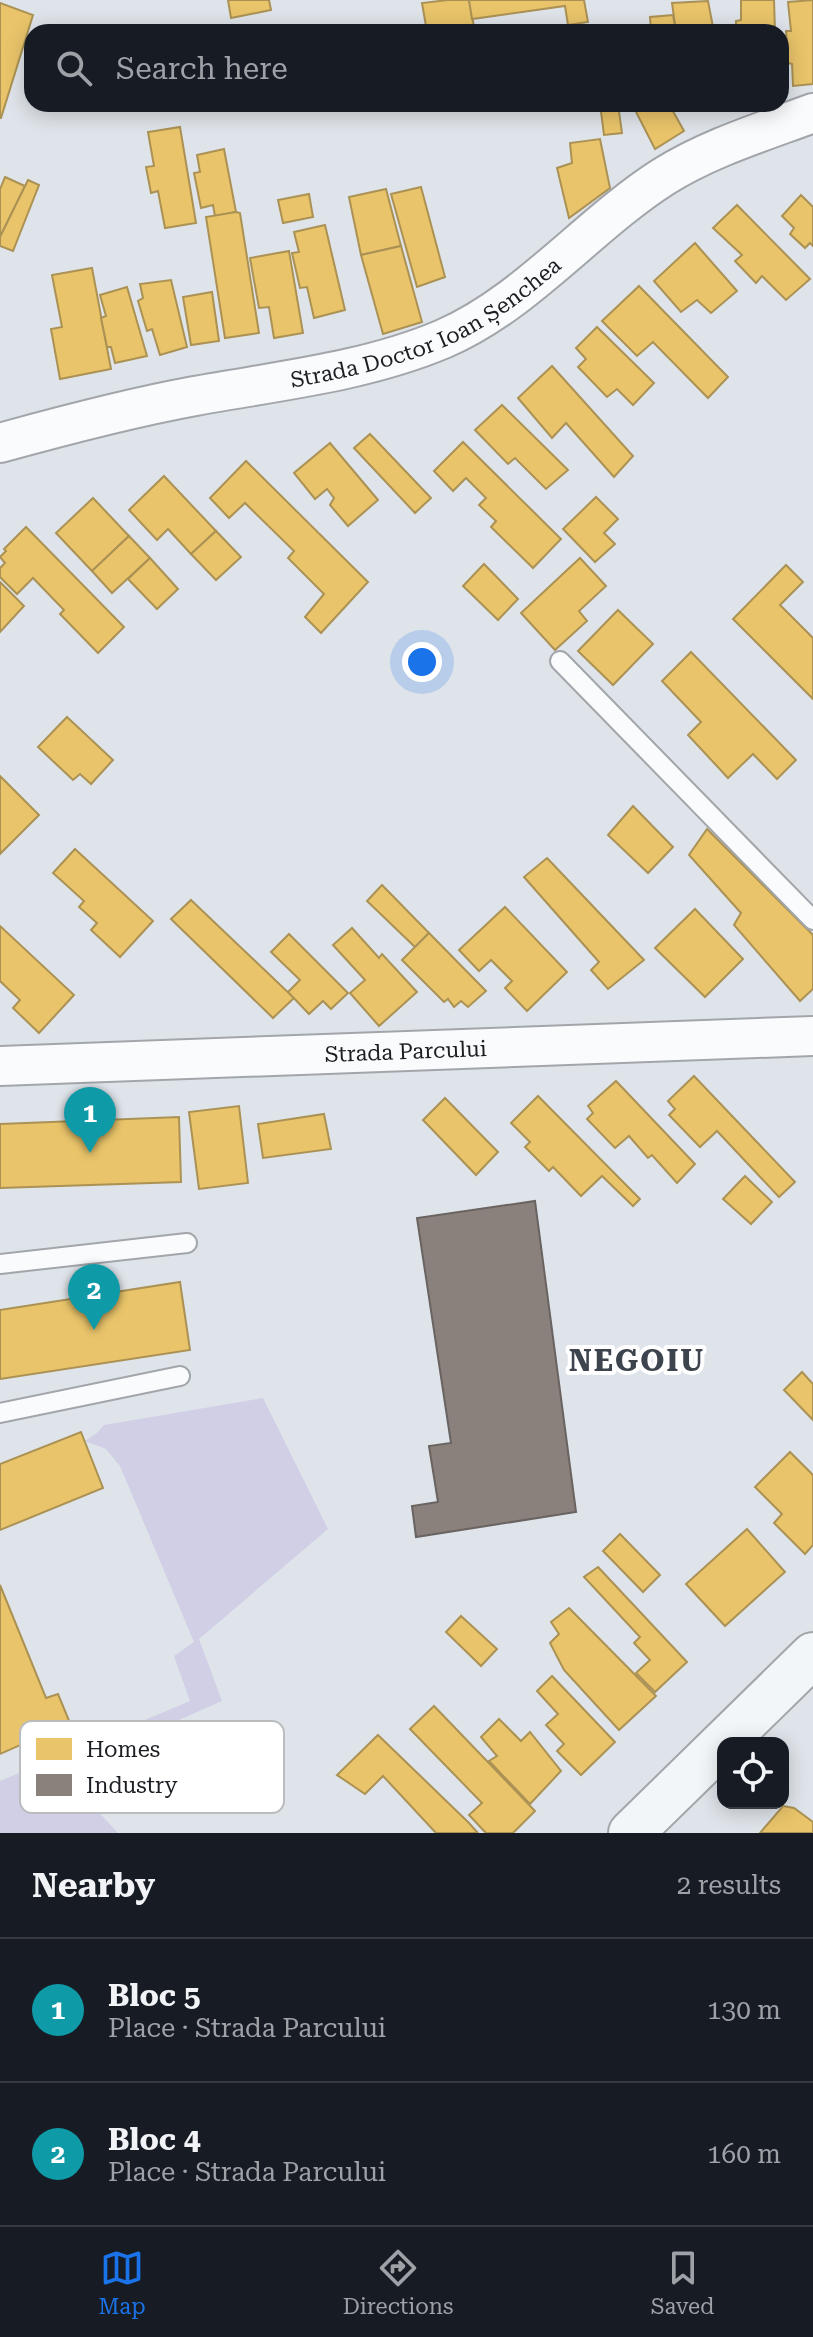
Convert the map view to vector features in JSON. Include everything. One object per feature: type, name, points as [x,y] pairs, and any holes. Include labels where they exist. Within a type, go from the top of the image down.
[{"type":"main road","points":[[631,1833],[813,1655]]},
{"type":"street","name":"Strada Doctor Ioan Șenchea","points":[[0,443],[119,410],[334,371],[414,350],[445,338],[474,323],[535,280],[662,178],[729,143],[813,113]]},
{"type":"street","name":"Strada Parcului","points":[[0,1066],[813,1036]]},
{"type":"lane","points":[[560,661],[813,920]]},
{"type":"lane","points":[[0,1264],[187,1243]]},
{"type":"lane","points":[[0,1413],[180,1376]]},
{"type":"shaded area","points":[[263,1398],[328,1529],[199,1639],[222,1701],[177,1721],[142,1721],[190,1701],[174,1656],[194,1642],[120,1466],[106,1449],[85,1441],[104,1425]]},
{"type":"shaded area","points":[[20,1773],[20,1813],[99,1813],[118,1833],[0,1833],[0,1781]]},
{"type":"building: Homes","points":[[228,0],[269,0],[271,10],[231,18]]},
{"type":"building: Homes","points":[[469,0],[474,24],[426,24],[422,3]]},
{"type":"building: Homes","points":[[469,0],[584,0],[588,22],[568,24],[565,6],[472,19]]},
{"type":"building: Homes","points":[[741,0],[774,0],[775,24],[736,24],[741,20]]},
{"type":"building: Homes","points":[[813,0],[813,84],[793,86],[792,64],[789,63],[791,31],[788,2]]},
{"type":"building: Homes","points":[[708,1],[712,24],[675,24],[672,3]]},
{"type":"building: Homes","points":[[0,3],[33,15],[30,24],[24,24],[24,44],[0,118]]},
{"type":"building: Homes","points":[[673,15],[675,24],[650,24],[650,17]]},
{"type":"building: Homes","points":[[601,112],[619,112],[622,133],[604,135]]},
{"type":"building: Homes","points":[[636,112],[673,112],[684,131],[655,149]]},
{"type":"building: Homes","points":[[180,127],[196,223],[165,228],[158,191],[151,193],[146,167],[154,166],[148,132]]},
{"type":"building: Homes","points":[[600,139],[610,188],[569,218],[557,168],[572,163],[570,143]]},
{"type":"building: Homes","points":[[224,149],[236,212],[215,216],[213,205],[201,208],[194,173],[200,172],[197,155]]},
{"type":"building: Homes","points":[[5,177],[25,186],[0,237],[0,189]]},
{"type":"building: Homes","points":[[28,180],[39,185],[13,251],[0,246],[0,237]]},
{"type":"building: Homes","points":[[421,187],[445,277],[417,287],[391,194]]},
{"type":"building: Homes","points":[[386,189],[401,246],[361,255],[349,197]]},
{"type":"building: Homes","points":[[309,194],[313,217],[283,223],[278,200]]},
{"type":"building: Homes","points":[[801,195],[813,207],[813,246],[810,243],[805,248],[790,234],[794,228],[782,216]]},
{"type":"building: Homes","points":[[737,205],[810,279],[786,300],[762,276],[756,283],[735,261],[742,255],[713,228]]},
{"type":"building: Homes","points":[[240,213],[259,333],[225,338],[206,217]]},
{"type":"building: Homes","points":[[325,225],[345,310],[314,318],[307,287],[300,288],[292,253],[299,252],[294,232]]},
{"type":"building: Homes","points":[[695,243],[737,291],[711,313],[697,300],[681,312],[654,281]]},
{"type":"building: Homes","points":[[401,246],[422,322],[383,334],[361,255]]},
{"type":"building: Homes","points":[[289,251],[303,333],[274,338],[269,307],[259,308],[250,258]]},
{"type":"building: Homes","points":[[92,268],[111,369],[60,379],[51,329],[62,327],[52,275]]},
{"type":"building: Homes","points":[[171,280],[187,347],[160,355],[152,329],[147,331],[138,301],[143,298],[140,284]]},
{"type":"building: Homes","points":[[639,286],[728,377],[708,398],[653,342],[637,356],[602,321]]},
{"type":"building: Homes","points":[[127,287],[147,356],[115,363],[111,347],[107,347],[101,318],[106,316],[100,295]]},
{"type":"building: Homes","points":[[212,292],[219,341],[191,345],[183,297]]},
{"type":"building: Homes","points":[[597,327],[654,383],[633,405],[617,389],[607,397],[578,367],[586,359],[576,348]]},
{"type":"building: Homes","points":[[552,366],[633,456],[614,477],[566,423],[552,438],[518,398]]},
{"type":"building: Homes","points":[[502,405],[568,470],[546,489],[515,458],[508,464],[475,430]]},
{"type":"building: Homes","points":[[370,434],[431,498],[415,513],[354,448]]},
{"type":"building: Homes","points":[[463,442],[561,539],[533,568],[491,527],[496,521],[479,505],[486,498],[466,478],[453,491],[434,471]]},
{"type":"building: Homes","points":[[330,443],[378,500],[348,526],[330,505],[334,498],[327,489],[315,499],[294,473]]},
{"type":"building: Homes","points":[[246,461],[368,582],[321,633],[305,617],[324,594],[288,558],[294,551],[245,503],[229,518],[210,498]]},
{"type":"building: Homes","points":[[164,476],[216,531],[191,554],[168,529],[157,540],[129,510]]},
{"type":"building: Homes","points":[[596,497],[618,519],[604,533],[615,544],[595,562],[563,529]]},
{"type":"building: Homes","points":[[93,498],[129,536],[92,571],[56,533]]},
{"type":"building: Homes","points":[[26,527],[124,627],[98,653],[60,614],[64,610],[33,578],[17,594],[0,577],[0,568],[5,563],[0,557],[6,551],[4,549]]},
{"type":"building: Homes","points":[[216,531],[241,557],[216,580],[191,554]]},
{"type":"building: Homes","points":[[129,536],[150,558],[112,593],[92,571]]},
{"type":"building: Homes","points":[[150,558],[178,589],[157,609],[128,579]]},
{"type":"building: Homes","points":[[580,558],[606,586],[579,611],[587,621],[555,650],[521,613]]},
{"type":"building: Homes","points":[[484,564],[518,599],[498,620],[463,586]]},
{"type":"building: Homes","points":[[786,565],[803,582],[780,605],[813,638],[813,699],[733,619]]},
{"type":"building: Homes","points":[[0,582],[24,606],[0,632]]},
{"type":"building: Homes","points":[[618,610],[653,644],[613,685],[578,651]]},
{"type":"building: Homes","points":[[691,652],[796,760],[777,779],[753,754],[728,778],[688,735],[701,722],[662,681]]},
{"type":"building: Homes","points":[[67,717],[113,760],[91,784],[80,774],[73,780],[38,747]]},
{"type":"building: Homes","points":[[0,776],[39,815],[0,854]]},
{"type":"building: Homes","points":[[633,806],[673,847],[648,873],[608,835]]},
{"type":"building: Homes","points":[[707,829],[813,935],[813,989],[800,1001],[734,925],[741,913],[689,855]]},
{"type":"building: Homes","points":[[75,849],[153,921],[120,957],[91,930],[97,923],[79,907],[84,901],[53,873]]},
{"type":"building: Homes","points":[[547,858],[644,960],[608,989],[591,970],[599,962],[524,877]]},
{"type":"building: Homes","points":[[382,885],[429,933],[415,947],[367,901]]},
{"type":"building: Homes","points":[[191,900],[294,998],[273,1018],[171,919]]},
{"type":"building: Homes","points":[[505,907],[567,972],[527,1011],[505,988],[512,981],[491,960],[479,971],[459,950]]},
{"type":"building: Homes","points":[[695,909],[743,959],[705,997],[655,948]]},
{"type":"building: Homes","points":[[0,926],[74,995],[39,1033],[13,1008],[20,1000],[0,981]]},
{"type":"building: Homes","points":[[352,928],[379,958],[382,954],[417,992],[379,1026],[350,993],[365,980],[333,945]]},
{"type":"building: Homes","points":[[429,933],[486,991],[468,1007],[461,1001],[454,1007],[448,999],[444,1002],[402,960]]},
{"type":"building: Homes","points":[[289,934],[348,993],[331,1009],[323,1001],[309,1014],[288,992],[300,980],[271,952]]},
{"type":"building: Homes","points":[[694,1076],[795,1182],[779,1197],[717,1131],[700,1147],[669,1115],[675,1109],[668,1101]]},
{"type":"building: Homes","points":[[616,1081],[695,1164],[677,1183],[652,1155],[648,1158],[629,1136],[615,1148],[587,1119],[593,1113],[588,1106]]},
{"type":"building: Homes","points":[[538,1096],[640,1199],[633,1206],[602,1176],[581,1196],[553,1167],[549,1171],[525,1147],[530,1142],[511,1123]]},
{"type":"building: Homes","points":[[445,1098],[498,1152],[476,1175],[423,1120]]},
{"type":"building: Homes","points":[[239,1106],[248,1183],[199,1189],[189,1112]]},
{"type":"building: Homes","points":[[324,1114],[331,1149],[263,1158],[258,1124]]},
{"type":"building: Homes","points":[[179,1117],[181,1182],[0,1188],[0,1124]]},
{"type":"building: Homes","points":[[745,1176],[772,1202],[751,1224],[723,1199]]},
{"type":"building: Homes","points":[[180,1282],[190,1350],[0,1379],[0,1310]]},
{"type":"building: Homes","points":[[802,1372],[813,1384],[813,1420],[784,1390]]},
{"type":"building: Homes","points":[[81,1432],[103,1488],[0,1530],[0,1464]]},
{"type":"building: Homes","points":[[790,1452],[813,1475],[813,1545],[805,1554],[774,1523],[782,1514],[755,1487]]},
{"type":"building: Homes","points":[[747,1529],[785,1572],[725,1626],[686,1584]]},
{"type":"building: Homes","points":[[620,1534],[660,1575],[643,1592],[603,1551]]},
{"type":"building: Homes","points":[[598,1567],[687,1662],[655,1692],[636,1673],[650,1660],[634,1643],[640,1637],[584,1577]]},
{"type":"building: Homes","points":[[0,1585],[46,1698],[58,1694],[69,1721],[20,1721],[20,1745],[0,1754]]},
{"type":"building: Homes","points":[[569,1608],[656,1696],[619,1730],[564,1670],[550,1643],[559,1634],[551,1622]]},
{"type":"building: Homes","points":[[461,1616],[497,1649],[481,1666],[446,1632]]},
{"type":"building: Homes","points":[[552,1676],[615,1742],[581,1775],[557,1751],[564,1744],[546,1725],[558,1714],[537,1691]]},
{"type":"building: Homes","points":[[434,1706],[535,1811],[513,1833],[486,1833],[469,1815],[482,1803],[410,1729]]},
{"type":"building: Homes","points":[[499,1719],[521,1741],[530,1732],[561,1771],[530,1804],[489,1761],[497,1756],[481,1737]]},
{"type":"building: Homes","points":[[378,1735],[478,1833],[436,1833],[383,1776],[365,1794],[337,1775]]},
{"type":"building: Homes","points":[[789,1807],[813,1822],[813,1833],[760,1833],[780,1809]]},
{"type":"building: Industry","points":[[535,1201],[576,1512],[416,1537],[412,1506],[438,1502],[429,1446],[451,1443],[417,1218]]},
{"type":"place","name":"Bloc 5","points":[[90,1153]]},
{"type":"place","name":"Bloc 4","points":[[94,1330]]},
{"type":"district","name":"NEGOIU","points":[[637,1361]]}]
